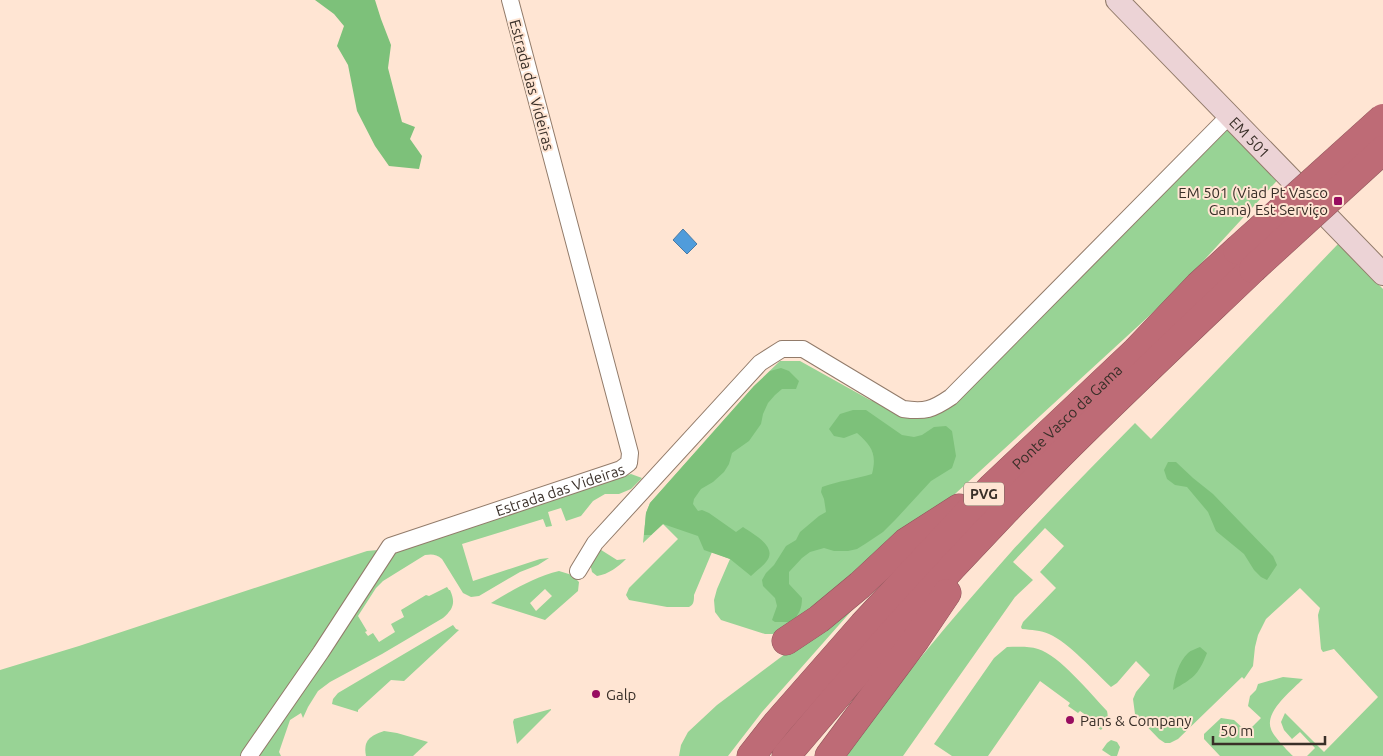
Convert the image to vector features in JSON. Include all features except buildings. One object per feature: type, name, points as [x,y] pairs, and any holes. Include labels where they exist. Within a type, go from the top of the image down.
[{"type":"highway","name":"Ponte Vasco da Gama","points":[[786,756],[908,615],[995,521],[1104,412],[1245,260],[1383,118]]},
{"type":"highway","name":"Ponte Vasco da Gama","points":[[751,756],[777,723],[863,625],[992,487],[1136,351],[1199,285],[1245,260],[1383,150]]},
{"type":"highway","points":[[786,641],[819,619],[906,542],[992,487]]},
{"type":"highway","points":[[829,756],[916,639],[995,521]]},
{"type":"main road","name":"EM 501","points":[[1117,0],[1383,274]]},
{"type":"street","name":"Estrada das Videiras","points":[[249,756],[321,652],[390,546],[621,469],[629,463],[630,453],[510,0]]},
{"type":"street","points":[[578,571],[595,543],[760,363],[782,349],[803,349],[903,408],[918,411],[936,407],[951,397],[1229,116]]},
{"type":"green space","points":[[315,0],[375,0],[391,45],[388,68],[402,122],[415,127],[410,139],[422,156],[419,169],[389,166],[375,146],[357,111],[348,65],[337,46],[344,26],[334,14]]},
{"type":"green space","points":[[1229,116],[1285,172],[1173,294],[944,504],[789,631],[765,634],[721,620],[715,612],[714,600],[730,559],[712,552],[691,606],[667,607],[629,600],[626,595],[629,588],[678,539],[663,524],[643,543],[646,513],[650,503],[754,386],[780,361],[800,361],[870,400],[903,409],[936,407]]},
{"type":"green space","points":[[1338,244],[1383,289],[1383,756],[1307,756],[1315,748],[1300,732],[1292,739],[1284,730],[1281,722],[1285,713],[1324,752],[1378,697],[1334,649],[1323,652],[1321,649],[1318,615],[1320,608],[1300,588],[1266,619],[1258,635],[1253,666],[1244,679],[1242,677],[1178,739],[1165,743],[1159,739],[1135,714],[1133,699],[1136,692],[1150,675],[1136,661],[1117,683],[1111,687],[1073,650],[1056,638],[1036,630],[1022,629],[1023,622],[1056,588],[1040,572],[1064,546],[1045,528],[1013,562],[1033,580],[1015,597],[903,756],[840,756],[967,602],[1072,487],[1135,423],[1151,439]]},
{"type":"green space","points":[[781,368],[789,371],[799,381],[796,389],[782,389],[775,395],[768,403],[761,424],[749,441],[732,453],[729,464],[724,472],[713,482],[701,489],[693,504],[698,511],[702,510],[709,513],[736,532],[743,527],[758,537],[767,546],[769,551],[766,562],[751,576],[730,559],[704,550],[698,536],[663,524],[651,535],[644,535],[646,513],[650,503],[754,386],[770,371]]},
{"type":"green space","points":[[853,410],[866,410],[902,435],[914,437],[922,435],[934,427],[946,426],[952,431],[956,456],[952,468],[931,481],[883,532],[857,549],[834,551],[824,548],[810,552],[802,558],[789,572],[789,584],[802,598],[800,611],[792,622],[775,622],[772,620],[777,606],[775,598],[763,586],[762,580],[786,546],[796,540],[800,532],[826,512],[821,492],[822,487],[872,474],[874,461],[870,446],[857,433],[844,438],[834,436],[829,429],[840,414]]},
{"type":"green space","points":[[1168,462],[1176,462],[1213,494],[1273,556],[1277,565],[1267,580],[1254,570],[1244,554],[1216,531],[1208,512],[1187,487],[1175,485],[1167,479],[1164,470]]},
{"type":"green space","points":[[631,474],[642,478],[631,489],[619,494],[605,494],[593,501],[581,516],[566,521],[561,508],[548,512],[552,526],[546,527],[543,519],[462,544],[473,581],[540,559],[549,558],[538,565],[520,572],[479,596],[471,597],[463,593],[442,559],[434,555],[425,555],[383,581],[376,588],[358,616],[368,636],[373,633],[379,642],[395,632],[391,624],[404,617],[401,610],[426,595],[429,596],[447,587],[452,595],[452,606],[443,618],[330,682],[318,691],[303,718],[301,713],[290,720],[279,752],[281,756],[257,756],[396,551]]},
{"type":"green space","points":[[598,548],[617,560],[626,559],[613,570],[597,576],[592,572],[590,563]]},
{"type":"green space","points":[[378,550],[381,554],[243,756],[0,756],[0,670],[79,646],[367,551]]},
{"type":"green space","points":[[559,571],[572,575],[579,582],[578,591],[545,620],[491,603],[524,584]],"holes":[[[545,589],[552,596],[536,611],[530,603]]]},
{"type":"green space","points":[[869,591],[762,712],[728,756],[679,756],[681,745],[688,732],[717,705]]},
{"type":"green space","points":[[453,625],[459,630],[404,681],[391,680],[358,712],[332,704],[333,699],[338,693]]},
{"type":"green space","points":[[1007,647],[1038,649],[1065,667],[1107,711],[1107,721],[1101,730],[1097,727],[1099,724],[1080,711],[1078,713],[1068,706],[1070,703],[1040,681],[988,756],[952,756],[934,744],[994,658]]},
{"type":"green space","points":[[1200,647],[1207,653],[1198,672],[1173,690],[1182,660],[1189,652]]},
{"type":"green space","points":[[1283,677],[1303,679],[1280,702],[1270,722],[1271,729],[1275,735],[1293,756],[1220,756],[1204,739],[1204,734],[1221,718],[1234,720],[1247,732],[1261,718],[1248,706],[1250,696],[1256,690],[1258,684]]},
{"type":"green space","points":[[551,710],[517,744],[514,719]]},
{"type":"green space","points":[[384,731],[428,742],[413,756],[366,756],[365,751],[369,739]]},
{"type":"green space","points":[[1111,740],[1117,742],[1120,747],[1117,756],[1111,756],[1102,750]]},
{"type":"water","points":[[683,229],[697,244],[687,254],[673,240]]},
{"type":"place","name":"EM 501 (Viad Pt Vasco Gama) Est Serviço","points":[[1338,201]]},
{"type":"place","name":"Galp","points":[[596,694]]},
{"type":"place","name":"Pans & Company","points":[[1070,720]]}]
